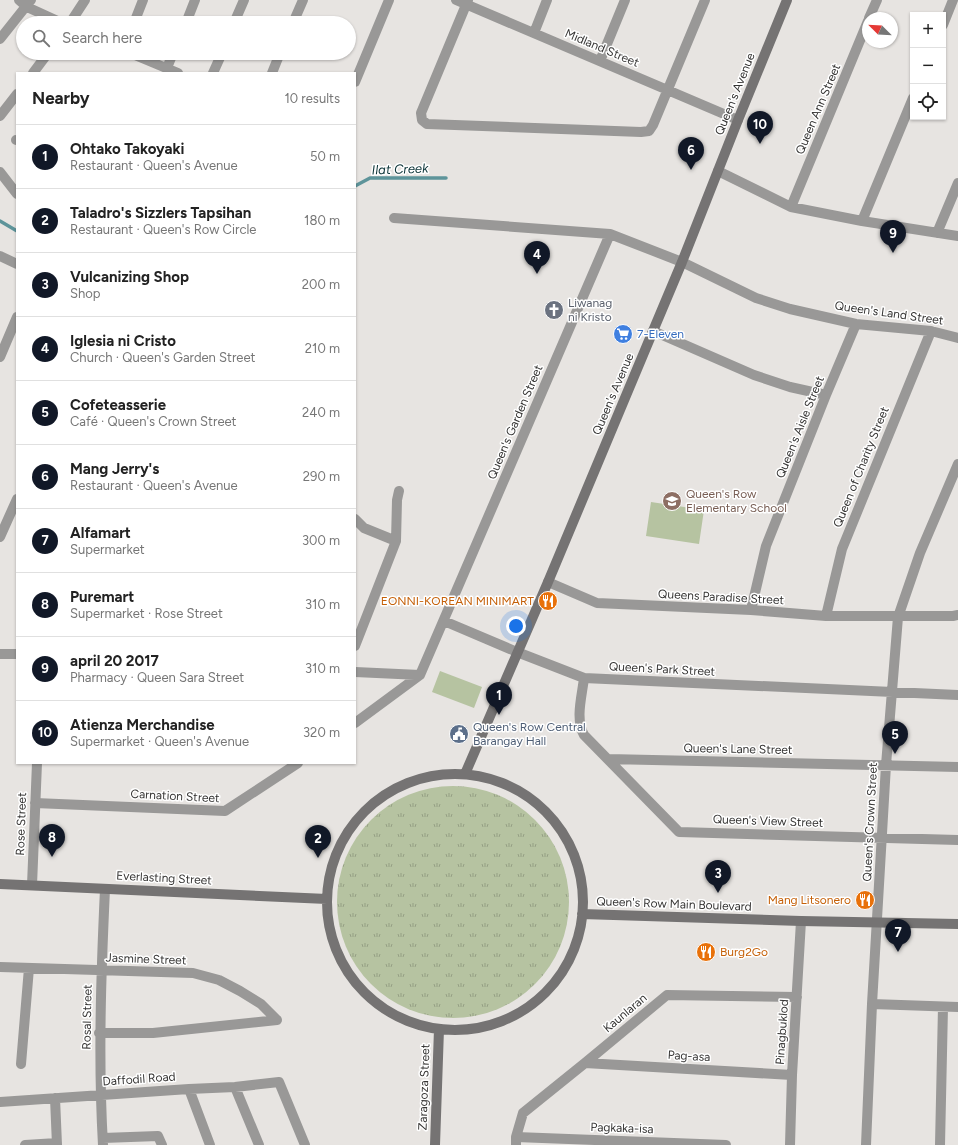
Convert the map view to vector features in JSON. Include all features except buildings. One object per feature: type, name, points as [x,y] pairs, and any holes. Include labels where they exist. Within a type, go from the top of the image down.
[{"type":"street","points":[[18,0],[29,3],[50,16]]},
{"type":"street","points":[[75,16],[85,0]]},
{"type":"street","points":[[137,16],[143,0]]},
{"type":"street","points":[[189,16],[195,0]]},
{"type":"street","points":[[237,16],[244,0]]},
{"type":"street","points":[[296,16],[303,0]]},
{"type":"street","points":[[356,80],[389,0]]},
{"type":"street","name":"Midland Street","points":[[456,0],[467,2],[534,33],[738,120]]},
{"type":"street","points":[[534,33],[547,0]]},
{"type":"street","points":[[600,61],[625,0]]},
{"type":"street","points":[[467,2],[421,113],[422,120],[428,124],[649,131],[653,125],[705,0]]},
{"type":"street","name":"Queen's Avenue","points":[[465,774],[654,331],[738,120],[788,0]]},
{"type":"street","points":[[872,12],[877,0]]},
{"type":"street","points":[[946,18],[953,0]]},
{"type":"street","points":[[19,16],[29,3]]},
{"type":"street","points":[[0,39],[16,19]]},
{"type":"street","name":"Queen Ann Street","points":[[791,207],[862,35]]},
{"type":"street","points":[[34,72],[43,60]]},
{"type":"street","points":[[147,60],[176,72]]},
{"type":"street","points":[[167,68],[170,60]]},
{"type":"street","points":[[213,72],[219,60]]},
{"type":"street","points":[[272,72],[277,60]]},
{"type":"street","points":[[0,116],[16,95]]},
{"type":"street","points":[[862,221],[910,105]]},
{"type":"street","points":[[718,171],[791,207],[862,221],[958,236]]},
{"type":"street","points":[[0,172],[16,193]]},
{"type":"street","points":[[937,232],[958,183]]},
{"type":"street","points":[[394,218],[610,234],[682,262]]},
{"type":"street","name":"Queen's Garden Street","points":[[444,620],[610,234]]},
{"type":"street","points":[[0,256],[16,264]]},
{"type":"street","name":"Queen's Land Street","points":[[682,262],[756,298],[790,310],[856,324],[931,331],[958,338]]},
{"type":"street","points":[[0,357],[16,319]]},
{"type":"street","name":"Queen's Aisle Street","points":[[751,610],[766,546],[856,324]]},
{"type":"street","points":[[654,331],[754,375],[790,387],[826,395]]},
{"type":"street","name":"Queen of Charity Street","points":[[826,616],[842,548],[931,331]]},
{"type":"street","name":"Queen's Crown Street","points":[[866,1145],[872,1004],[886,765],[898,616],[920,552],[958,464]]},
{"type":"street","points":[[356,643],[396,541],[397,500],[399,491]]},
{"type":"street","points":[[0,537],[16,501]]},
{"type":"street","points":[[356,520],[364,528],[396,541]]},
{"type":"street","name":"Queens Paradise Street","points":[[548,582],[597,603],[751,610],[826,616],[958,615]]},
{"type":"street","points":[[356,722],[420,675],[444,620]]},
{"type":"street","name":"Queen's Park Street","points":[[444,620],[517,652],[584,678],[958,695]]},
{"type":"street","points":[[0,654],[16,654]]},
{"type":"street","points":[[356,672],[420,675]]},
{"type":"street","points":[[584,678],[580,714],[581,730],[584,735],[608,759]]},
{"type":"street","name":"Queen's Lane Street","points":[[608,759],[958,767]]},
{"type":"street","name":"Queen's View Street","points":[[608,759],[679,832],[958,840]]},
{"type":"street","name":"Rose Street","points":[[32,885],[37,764]]},
{"type":"street","name":"Carnation Street","points":[[36,803],[225,811],[296,764]]},
{"type":"street","points":[[450,774],[465,774],[501,782],[533,800],[546,812],[568,842],[575,859],[580,877],[582,914],[577,938],[570,957],[552,984],[533,1003],[510,1017],[479,1028],[459,1030],[439,1029],[421,1026],[403,1019],[382,1007],[358,986],[347,971],[338,954],[328,918],[327,899],[331,870],[339,849],[350,829],[369,807],[394,790],[421,778],[450,774]]},
{"type":"street","name":"Everlasting Street","points":[[0,884],[327,899]]},
{"type":"street","name":"Rosal Street","points":[[103,1141],[100,1095],[99,1033],[104,889]]},
{"type":"street","name":"Queen's Row Main Boulevard","points":[[582,914],[958,924]]},
{"type":"street","name":"Pinagbuklod","points":[[790,1145],[792,1075],[801,921]]},
{"type":"street","name":"Jasmine Street","points":[[0,967],[193,973],[219,980],[261,1004],[277,1020],[153,1033],[99,1033]]},
{"type":"street","points":[[21,1064],[29,968]]},
{"type":"street","name":"Kaunlaran","points":[[516,1141],[523,1113],[667,995],[797,997]]},
{"type":"street","points":[[872,1004],[958,1007]]},
{"type":"street","points":[[940,1145],[943,1007]]},
{"type":"street","name":"Zaragoza Street","points":[[435,1145],[439,1029]]},
{"type":"street","name":"Pag-asa","points":[[585,1063],[792,1075]]},
{"type":"street","name":"Daffodil Road","points":[[0,1102],[235,1087],[279,1082],[305,1145]]},
{"type":"street","points":[[235,1087],[259,1145]]},
{"type":"street","points":[[189,1089],[210,1145]]},
{"type":"street","points":[[25,1145],[57,1144],[55,1098]]},
{"type":"street","points":[[103,1141],[158,1136],[162,1145]]},
{"type":"street","name":"Pagkaka-isa","points":[[516,1141],[726,1145]]},
{"type":"green space","points":[[651,502],[704,510],[699,544],[646,536]]},
{"type":"green space","points":[[440,671],[482,687],[474,708],[432,692]]},
{"type":"green space","points":[[442,786],[464,786],[487,791],[508,799],[527,812],[543,828],[556,847],[564,868],[569,891],[567,925],[556,957],[543,976],[527,992],[508,1005],[487,1013],[464,1018],[442,1018],[419,1013],[398,1005],[379,992],[363,976],[350,957],[342,936],[337,913],[337,891],[342,868],[350,847],[363,828],[379,812],[398,799],[419,791]]},
{"type":"waterway","name":"Ilat Creek","points":[[356,185],[370,178],[446,178]]},
{"type":"waterway","name":"Ilat Creek","points":[[0,221],[16,230]]},
{"type":"place","name":"Atienza Merchandise","points":[[760,144]]},
{"type":"place","name":"Mang Jerry's","points":[[691,170]]},
{"type":"place","name":"april 20 2017","points":[[893,253]]},
{"type":"place","name":"Iglesia ni Cristo","points":[[537,274]]},
{"type":"place","name":"Liwanag ni Kristo","points":[[554,310]]},
{"type":"place","name":"7-Eleven","points":[[623,334]]},
{"type":"place","name":"Queen's Row Elementary School","points":[[672,501]]},
{"type":"place","name":"EONNI-KOREAN MINIMART","points":[[548,601]]},
{"type":"place","name":"Ohtako Takoyaki","points":[[499,715]]},
{"type":"place","name":"Queen's Row Central Barangay Hall","points":[[459,734]]},
{"type":"place","name":"Cofeteasserie","points":[[895,754]]},
{"type":"place","name":"Puremart","points":[[52,857]]},
{"type":"place","name":"Taladro's Sizzlers Tapsihan","points":[[318,858]]},
{"type":"place","name":"Vulcanizing Shop","points":[[718,893]]},
{"type":"place","name":"Mang Litsonero","points":[[865,900]]},
{"type":"place","name":"Burg2Go","points":[[706,952]]},
{"type":"place","name":"Alfamart","points":[[898,952]]}]
